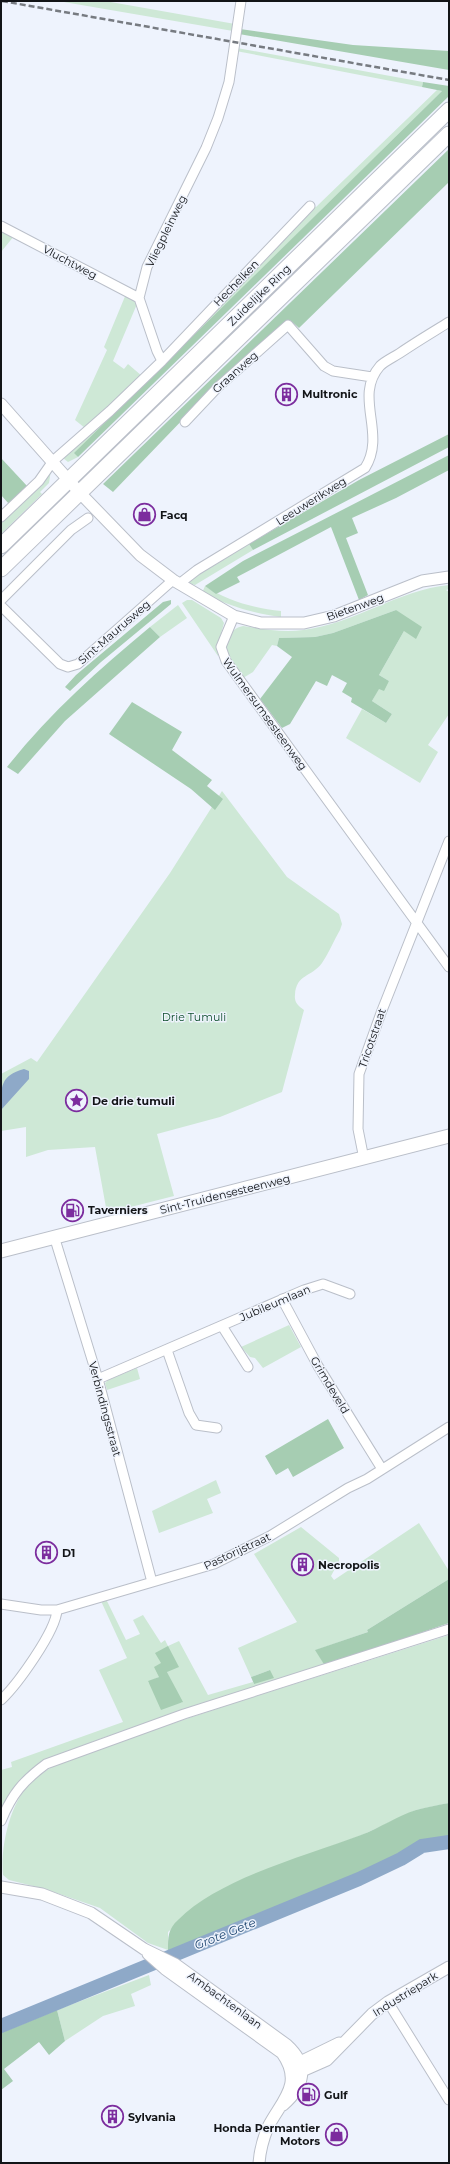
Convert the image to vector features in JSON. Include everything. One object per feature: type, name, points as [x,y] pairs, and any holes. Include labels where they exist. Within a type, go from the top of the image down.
[{"type":"highway","name":"Zuidelijke Ring","points":[[1,546],[449,110]]},
{"type":"highway","name":"Zuidelijke Ring","points":[[1,569],[449,134]]},
{"type":"main road","name":"Sint-Truidensesteenweg","points":[[1,1251],[54,1236],[364,1159],[449,1136]]},
{"type":"street","name":"Vliegpleinweg","points":[[139,298],[147,267],[206,148],[218,118],[228,82],[240,1]]},
{"type":"street","name":"Hechelken","points":[[162,361],[310,206]]},
{"type":"street","name":"Vluchtweg","points":[[1,226],[139,298]]},
{"type":"street","points":[[1,516],[39,481],[53,461],[105,416],[162,361],[156,351],[139,298]]},
{"type":"street","points":[[372,377],[381,365],[449,322]]},
{"type":"street","name":"Graanweg","points":[[185,422],[218,387],[288,325],[324,366],[333,371],[372,377]]},
{"type":"street","name":"Leeuwerikweg","points":[[176,582],[365,468],[371,458],[374,446],[368,392],[372,377]]},
{"type":"street","points":[[1,404],[70,479],[80,493],[140,555],[176,582],[234,616]]},
{"type":"street","points":[[1,600],[71,530],[88,518]]},
{"type":"street","name":"Bietenweg","points":[[234,616],[261,623],[304,623],[334,616],[422,581],[449,577]]},
{"type":"street","name":"Sint-Maurusweg","points":[[1,606],[60,664],[70,667],[78,664],[176,582]]},
{"type":"street","name":"Wulmersumsesteenweg","points":[[234,616],[221,647],[226,661],[449,967]]},
{"type":"street","name":"Tricotstraat","points":[[364,1159],[358,1129],[360,1074],[380,1013],[449,841]]},
{"type":"street","name":"Verbindingsstraat","points":[[54,1236],[98,1379],[152,1582]]},
{"type":"street","name":"Jubileumlaan","points":[[98,1379],[282,1299],[323,1284],[350,1294]]},
{"type":"street","name":"Grimdeveld","points":[[282,1299],[318,1366],[382,1469]]},
{"type":"street","points":[[222,1326],[248,1367]]},
{"type":"street","points":[[166,1350],[189,1413],[196,1425],[217,1428]]},
{"type":"street","name":"Pastorijstraat","points":[[1,1604],[41,1610],[57,1610],[209,1565],[248,1547],[382,1469],[449,1427]]},
{"type":"street","points":[[1,1700],[13,1689],[54,1624],[57,1610]]},
{"type":"street","points":[[1,1820],[17,1789],[46,1764],[184,1714],[449,1629]]},
{"type":"street","name":"Ambachtenlaan","points":[[1,1887],[42,1894],[91,1913],[170,1967],[282,2053],[290,2068]]},
{"type":"street","name":"Ambachtenlaan","points":[[170,1967],[287,2045],[301,2066]]},
{"type":"street","name":"Industriepark","points":[[290,2068],[301,2066],[345,2040],[372,2014],[388,2002],[449,1967]]},
{"type":"street","points":[[388,2002],[449,2100]]},
{"type":"street","points":[[283,2105],[298,2090],[301,2066]]},
{"type":"street","points":[[259,2163],[264,2136],[283,2105],[291,2084],[290,2068]]},
{"type":"green space","points":[[58,1],[105,1],[235,24],[233,31]]},
{"type":"green space","points":[[240,29],[353,45],[449,51],[449,70],[239,34]]},
{"type":"green space","points":[[237,48],[423,82],[422,87],[236,51]]},
{"type":"green space","points":[[423,82],[449,86],[449,96],[78,457],[74,453],[442,91],[422,87]]},
{"type":"green space","points":[[437,90],[442,91],[75,453],[78,457],[68,462],[63,458],[314,206],[316,207]]},
{"type":"green space","points":[[449,149],[449,182],[299,328],[290,320],[214,387],[113,492],[103,484]]},
{"type":"green space","points":[[1,230],[14,236],[1,252]]},
{"type":"green space","points":[[126,294],[137,304],[113,361],[124,369],[128,364],[142,376],[85,428],[75,420],[107,350],[104,347]]},
{"type":"green space","points":[[449,434],[449,447],[253,550],[249,544],[359,480]]},
{"type":"green space","points":[[449,455],[449,470],[396,498],[352,518],[358,533],[346,538],[368,595],[359,600],[331,527],[237,577],[240,582],[216,594],[205,586],[243,561]]},
{"type":"green space","points":[[1,458],[28,487],[9,504],[1,495]]},
{"type":"green space","points":[[51,470],[49,483],[40,492],[42,494],[1,534],[1,520]]},
{"type":"green space","points":[[249,544],[253,550],[195,585],[189,583],[197,576]]},
{"type":"green space","points":[[449,585],[449,589],[446,590],[449,592],[449,714],[428,745],[438,752],[420,783],[346,738],[362,709],[386,723],[392,714],[372,701],[379,688],[389,681],[379,675],[404,631],[396,610],[333,633],[315,637],[279,638],[277,646],[272,645],[253,672],[243,678],[232,664],[228,654],[227,643],[229,637],[234,630],[243,626],[288,631],[322,627],[412,593]]},
{"type":"green space","points":[[205,586],[222,596],[241,603],[281,611],[281,617],[250,611],[222,602],[202,593]]},
{"type":"green space","points":[[171,600],[171,604],[101,662],[70,691],[65,687],[76,675],[163,602]]},
{"type":"green space","points":[[187,600],[192,600],[221,618],[224,623],[219,641],[218,656],[182,603]]},
{"type":"green space","points":[[178,605],[187,618],[160,637],[150,627]]},
{"type":"green space","points":[[396,610],[422,627],[416,639],[404,631],[379,675],[389,681],[384,691],[379,689],[372,701],[392,714],[386,723],[351,702],[352,698],[342,692],[347,683],[332,675],[327,686],[316,681],[290,724],[282,728],[260,699],[292,657],[277,646],[279,638],[315,637],[333,633]]},
{"type":"green space","points":[[150,627],[160,637],[65,721],[18,774],[7,767],[40,729],[75,693]]},
{"type":"green space","points":[[132,702],[182,732],[172,750],[212,780],[207,786],[223,799],[215,810],[191,789],[109,734]]},
{"type":"green space","name":"Drie Tumuli","points":[[222,791],[287,877],[339,914],[342,924],[322,963],[318,968],[301,979],[296,988],[296,1002],[304,1010],[282,1092],[220,1117],[157,1134],[174,1196],[107,1213],[95,1147],[48,1150],[26,1157],[26,1127],[1,1131],[1,1074],[31,1058],[37,1062],[170,873]]},
{"type":"green space","points":[[289,1325],[301,1347],[263,1368],[255,1358],[250,1357],[241,1347]]},
{"type":"green space","points":[[137,1368],[140,1379],[107,1390],[105,1383],[108,1380]]},
{"type":"green space","points":[[328,1419],[344,1448],[293,1477],[288,1468],[276,1475],[265,1456]]},
{"type":"green space","points":[[216,1480],[221,1493],[207,1499],[213,1513],[159,1533],[152,1511]]},
{"type":"green space","points":[[419,1523],[449,1571],[449,1579],[367,1630],[368,1632],[316,1650],[325,1666],[105,1737],[45,1760],[20,1780],[6,1800],[1,1811],[1,1770],[12,1767],[11,1762],[123,1722],[99,1670],[127,1658],[101,1601],[106,1599],[126,1640],[140,1634],[133,1620],[143,1615],[161,1643],[165,1640],[168,1646],[179,1641],[208,1695],[253,1682],[254,1684],[270,1670],[251,1677],[238,1648],[297,1622],[254,1554],[301,1527],[339,1558],[339,1561],[331,1576],[334,1580]],"holes":[[[161,1663],[182,1703],[148,1682],[159,1677]]]},
{"type":"green space","points":[[449,1579],[449,1623],[325,1666],[315,1650],[368,1632],[367,1630]]},
{"type":"green space","points":[[449,1635],[449,1803],[416,1810],[362,1835],[263,1871],[202,1901],[168,1932],[168,1950],[148,1943],[100,1908],[45,1889],[9,1880],[3,1875],[3,1850],[5,1837],[19,1798],[35,1779],[57,1764],[212,1710]]},
{"type":"green space","points":[[168,1646],[179,1667],[167,1672],[183,1702],[161,1710],[148,1681],[159,1677],[154,1667],[161,1663],[155,1653]]},
{"type":"green space","points":[[270,1670],[274,1678],[254,1684],[251,1677]]},
{"type":"green space","points":[[449,1803],[449,1842],[422,1846],[401,1859],[359,1879],[178,1954],[168,1950],[169,1934],[175,1923],[195,1905],[216,1892],[239,1880],[368,1832],[416,1810]]},
{"type":"green space","points":[[149,1975],[151,1985],[131,1994],[135,2006],[103,2016],[65,2041],[57,2010]]},
{"type":"green space","points":[[57,2010],[65,2041],[49,2055],[39,2042],[4,2069],[13,2081],[1,2090],[1,2033]]},
{"type":"water","points":[[24,1069],[29,1071],[29,1079],[1,1110],[1,1094],[6,1079],[10,1075]]},
{"type":"waterway","name":"Grote Gete","points":[[1,2026],[359,1879],[401,1859],[422,1846],[449,1842]]},
{"type":"railway","points":[[2,1],[449,80]]},
{"type":"place","name":"Multronic","points":[[287,394]]},
{"type":"place","name":"Facq","points":[[145,515]]},
{"type":"place","name":"De drie tumuli","points":[[77,1101]]},
{"type":"place","name":"Taverniers","points":[[72,1210]]},
{"type":"place","name":"D1","points":[[47,1553]]},
{"type":"place","name":"Necropolis","points":[[303,1565]]},
{"type":"place","name":"Gulf","points":[[309,2095]]},
{"type":"place","name":"Sylvania","points":[[113,2117]]},
{"type":"place","name":"Honda Permantier Motors","points":[[336,2134]]}]
